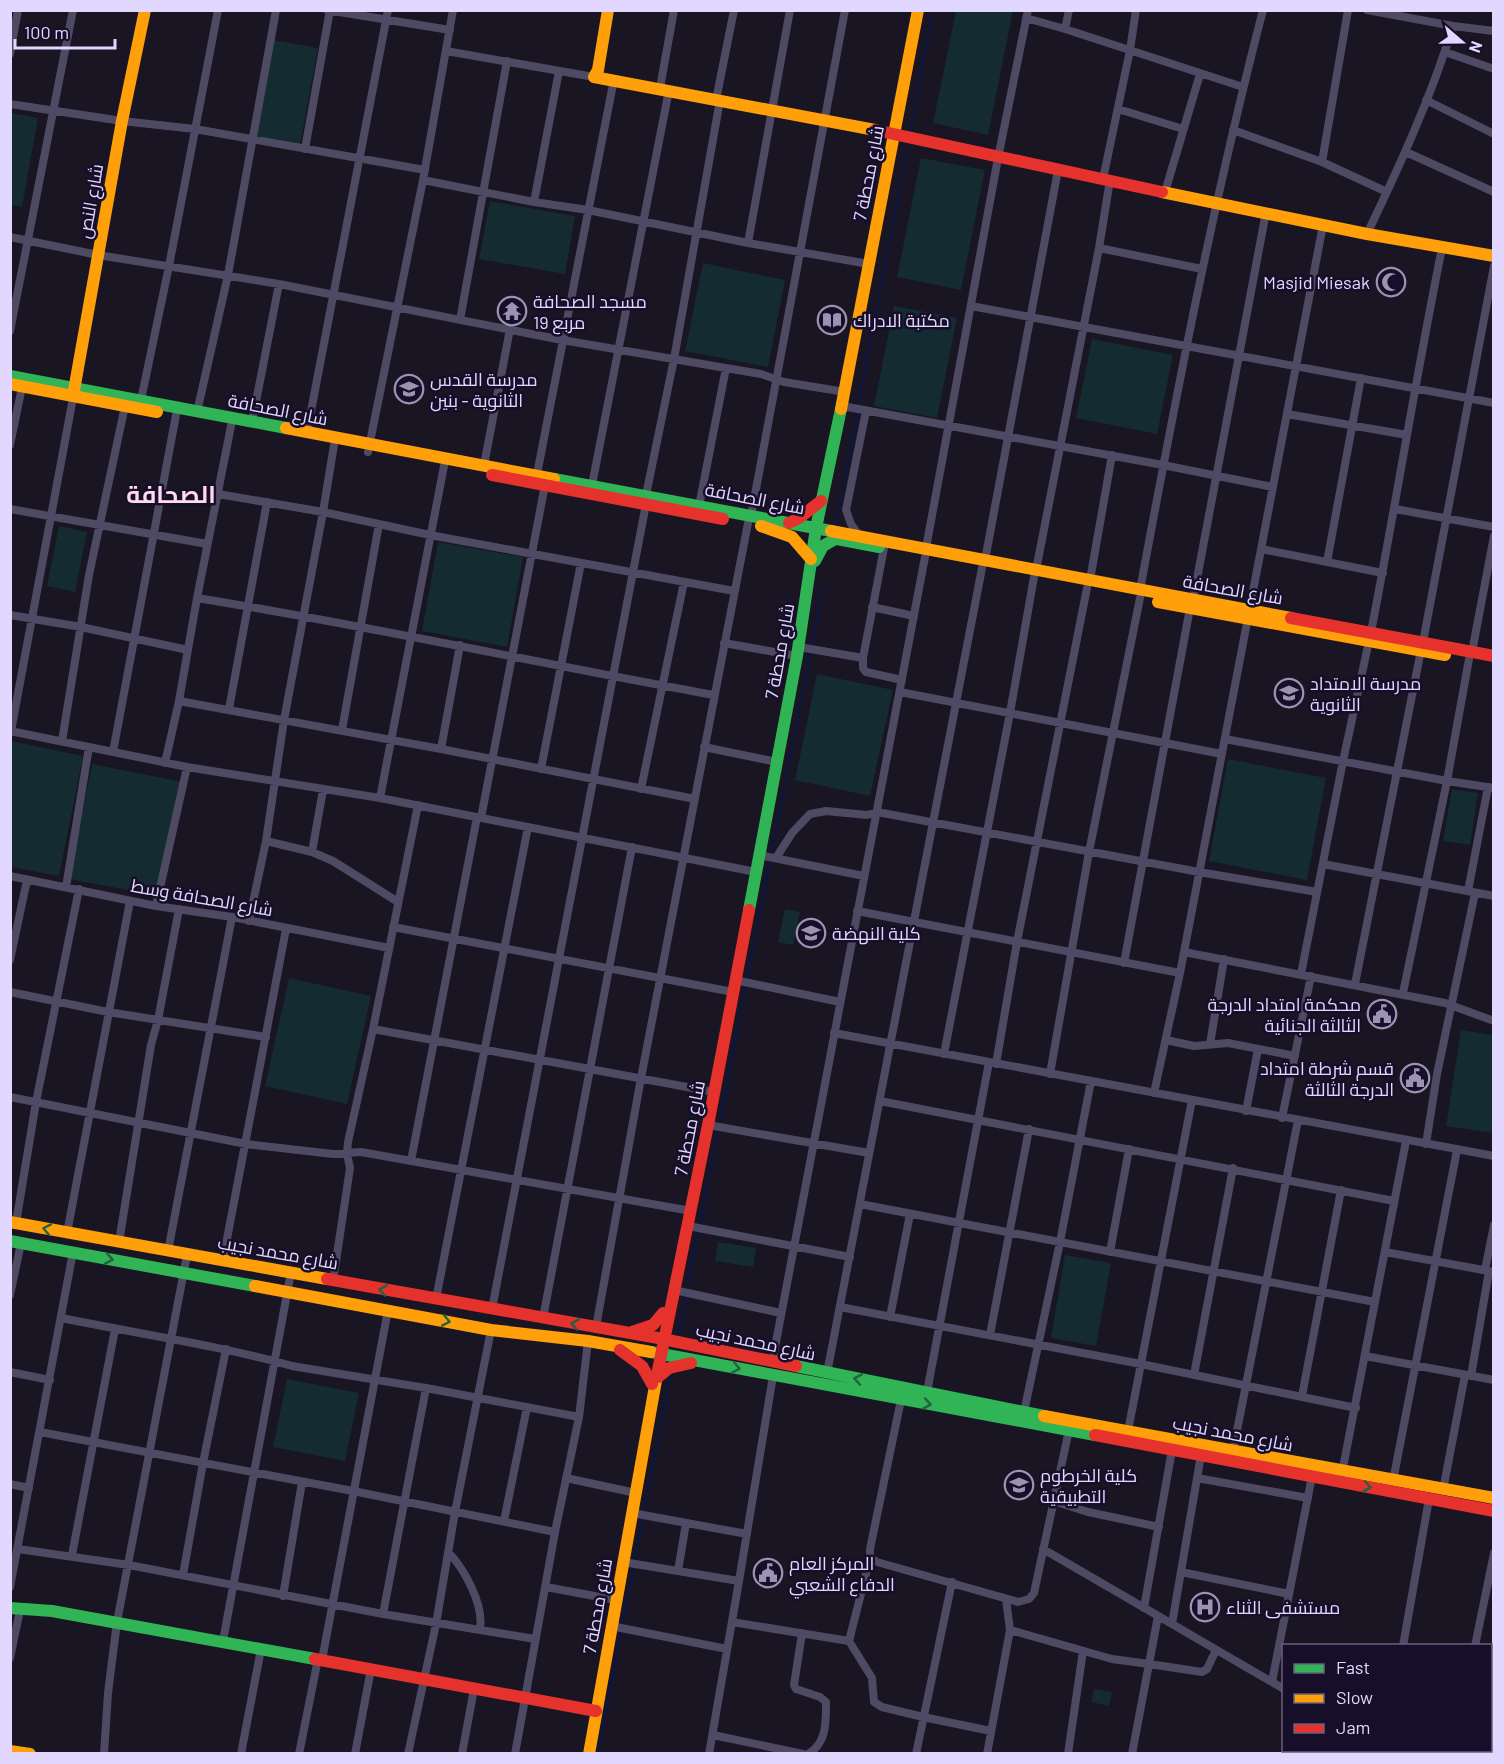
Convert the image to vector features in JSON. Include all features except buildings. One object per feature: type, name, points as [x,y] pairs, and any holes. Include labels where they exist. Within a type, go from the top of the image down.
[{"type":"main road","name":"شارع النص","points":[[74,393],[122,121],[145,10]]},
{"type":"main road","points":[[608,10],[598,70],[594,77],[894,134],[998,158],[1367,234],[1494,256]]},
{"type":"main road","name":"شارع محطة 7","points":[[588,1754],[636,1492],[661,1339],[688,1226],[708,1125],[798,652],[815,532],[845,392],[918,10]]},
{"type":"main road","name":"شارع الصحافة","points":[[10,376],[125,406],[334,446],[369,448],[592,484],[646,500],[753,522],[857,537],[925,553],[1422,646],[1471,656],[1494,664]]},
{"type":"main road","name":"شارع الصحافة","points":[[16,386],[141,400],[307,432],[444,466],[545,485],[699,506],[753,522],[789,523],[835,539],[857,537],[884,548],[925,553]]},
{"type":"main road","points":[[789,523],[821,504],[831,521],[857,537]]},
{"type":"main road","points":[[753,522],[792,537],[811,559]]},
{"type":"main road","points":[[809,572],[823,546],[835,539]]},
{"type":"main road","name":"شارع الصحافة","points":[[1471,656],[1494,656]]},
{"type":"main road","name":"شارع محمد نجيب","points":[[13,1222],[661,1339],[704,1348],[772,1369],[902,1393],[927,1392],[1233,1451],[1429,1499],[1494,1511]]},
{"type":"main road","name":"شارع محمد نجيب","points":[[16,1242],[491,1330],[588,1341],[701,1361],[827,1374],[1069,1430],[1312,1476],[1393,1481],[1493,1497]]},
{"type":"main road","points":[[626,1333],[653,1325],[666,1316],[682,1337],[704,1348]]},
{"type":"main road","points":[[614,1346],[629,1354],[642,1366],[654,1385],[673,1366],[701,1361]]},
{"type":"main road","points":[[15,1609],[52,1611],[117,1622],[596,1711]]},
{"type":"street","points":[[10,54],[18,10]]},
{"type":"street","points":[[10,331],[73,10]]},
{"type":"street","points":[[141,400],[170,266],[218,10]]},
{"type":"street","points":[[197,412],[228,275],[276,10]]},
{"type":"street","points":[[307,432],[388,10]]},
{"type":"street","points":[[369,448],[399,307],[453,10]]},
{"type":"street","points":[[592,484],[644,222],[674,10]]},
{"type":"street","points":[[492,1309],[674,359],[734,10]]},
{"type":"street","points":[[748,243],[790,10]]},
{"type":"street","points":[[596,1327],[734,591],[753,522],[776,380],[845,10]]},
{"type":"street","points":[[1065,29],[1069,10]]},
{"type":"street","points":[[944,1054],[1099,248],[1118,109],[1136,10]]},
{"type":"street","points":[[1050,1074],[1089,852],[1186,345],[1216,202],[1263,10]]},
{"type":"street","points":[[1322,162],[1348,10]]},
{"type":"street","points":[[1367,10],[1494,31]]},
{"type":"street","points":[[305,149],[329,11],[450,30]]},
{"type":"street","points":[[709,1754],[747,1534],[781,1313],[1027,14],[1065,29],[1243,87]]},
{"type":"street","points":[[1367,234],[1406,152],[1453,26]]},
{"type":"street","points":[[446,51],[594,77]]},
{"type":"street","points":[[1445,52],[1494,69]]},
{"type":"street","points":[[460,320],[507,61]]},
{"type":"street","points":[[534,202],[559,71]]},
{"type":"street","points":[[1165,192],[1200,74]]},
{"type":"street","points":[[537,474],[614,79]]},
{"type":"street","points":[[1426,100],[1494,134]]},
{"type":"street","points":[[10,104],[122,121],[195,129],[425,170]]},
{"type":"street","points":[[1118,109],[1183,129]]},
{"type":"street","points":[[1233,130],[1322,162],[1387,192]]},
{"type":"street","points":[[1406,152],[1494,192]]},
{"type":"street","points":[[827,1374],[1058,170]]},
{"type":"street","points":[[423,180],[869,264]]},
{"type":"street","points":[[1124,963],[1266,212]]},
{"type":"street","points":[[1154,1093],[1180,973],[1323,225]]},
{"type":"street","points":[[10,237],[98,255],[279,284],[562,340],[761,374],[776,380],[845,392]]},
{"type":"street","points":[[1099,248],[1202,269]]},
{"type":"street","points":[[1282,1118],[1294,1056],[1317,892],[1383,573],[1414,388],[1442,248]]},
{"type":"street","points":[[1354,984],[1422,646],[1494,266]]},
{"type":"street","points":[[252,422],[279,284]]},
{"type":"street","points":[[970,306],[1494,403]]},
{"type":"street","points":[[484,465],[510,329]]},
{"type":"street","points":[[699,506],[726,368]]},
{"type":"street","points":[[1327,562],[1361,378]]},
{"type":"street","points":[[10,445],[16,386]]},
{"type":"street","points":[[74,393],[11,731],[165,763],[418,805],[756,872]]},
{"type":"street","points":[[62,741],[89,575],[125,406]]},
{"type":"street","points":[[842,406],[1273,487]]},
{"type":"street","points":[[857,537],[846,510],[866,411]]},
{"type":"street","points":[[1287,414],[1407,435]]},
{"type":"street","points":[[113,752],[176,415]]},
{"type":"street","points":[[165,763],[179,701],[231,426]]},
{"type":"street","points":[[249,921],[266,841],[284,720],[334,446]]},
{"type":"street","points":[[927,1392],[978,1120],[993,1063],[1112,455]]},
{"type":"street","points":[[380,798],[444,466]]},
{"type":"street","points":[[411,1161],[545,485]]},
{"type":"street","points":[[218,494],[734,591]]},
{"type":"street","points":[[230,709],[267,502]]},
{"type":"street","points":[[10,509],[207,544]]},
{"type":"street","points":[[1395,509],[1494,527]]},
{"type":"street","points":[[342,730],[380,524]]},
{"type":"street","points":[[1403,993],[1492,559],[1494,536]]},
{"type":"street","points":[[884,548],[862,658],[863,668],[866,672],[902,680]]},
{"type":"street","points":[[1262,549],[1383,573]]},
{"type":"street","points":[[541,769],[581,563]]},
{"type":"street","points":[[641,789],[684,582]]},
{"type":"street","points":[[197,598],[411,635],[561,667],[714,695]]},
{"type":"street","points":[[872,607],[914,615]]},
{"type":"street","points":[[10,615],[81,627],[188,650]]},
{"type":"street","points":[[724,643],[862,658]]},
{"type":"street","points":[[441,749],[460,645]]},
{"type":"street","points":[[900,693],[1222,754]]},
{"type":"street","points":[[179,701],[342,730],[695,799]]},
{"type":"street","points":[[1225,739],[1447,782],[1491,788],[1426,1144]]},
{"type":"street","points":[[66,887],[89,747]]},
{"type":"street","points":[[704,747],[777,762]]},
{"type":"street","points":[[156,906],[187,767]]},
{"type":"street","points":[[312,852],[323,790]]},
{"type":"street","points":[[333,1281],[350,1168],[347,1154],[348,1142],[418,805]]},
{"type":"street","points":[[776,858],[792,833],[810,814],[826,812],[867,815],[877,812],[1317,892]]},
{"type":"street","points":[[436,1299],[528,827]]},
{"type":"street","points":[[266,841],[312,852],[333,861],[398,902]]},
{"type":"street","points":[[543,1318],[632,847]]},
{"type":"street","points":[[759,855],[864,876]]},
{"type":"street","points":[[1323,864],[1494,896]]},
{"type":"street","name":"شارع الصحافة وسط","points":[[10,876],[156,906],[232,917],[389,948]]},
{"type":"street","points":[[10,960],[27,879]]},
{"type":"street","points":[[13,1222],[79,889]]},
{"type":"street","points":[[68,1233],[130,901]]},
{"type":"street","points":[[118,1242],[149,1054],[158,1020],[179,909]]},
{"type":"street","points":[[857,911],[1180,973]]},
{"type":"street","points":[[168,1251],[232,917]]},
{"type":"street","points":[[393,927],[661,978],[840,1002]]},
{"type":"street","points":[[223,1260],[286,929]]},
{"type":"street","points":[[1184,952],[1403,993],[1452,1005],[1494,1021]]},
{"type":"street","points":[[1210,1044],[1224,959]]},
{"type":"street","points":[[10,992],[108,1012],[266,1037]]},
{"type":"street","points":[[373,1029],[714,1092]]},
{"type":"street","points":[[834,1033],[1494,1156]]},
{"type":"street","points":[[1166,1040],[1194,1046],[1228,1043],[1294,1056]]},
{"type":"street","points":[[1246,1111],[1258,1049]]},
{"type":"street","points":[[1024,1412],[1060,1242],[1090,1082]]},
{"type":"street","points":[[10,1097],[246,1144],[333,1154],[361,1152],[691,1211]]},
{"type":"street","points":[[1128,1431],[1192,1100]]},
{"type":"street","points":[[879,1101],[1394,1201]]},
{"type":"street","points":[[1233,1451],[1298,1120]]},
{"type":"street","points":[[708,1125],[869,1154]]},
{"type":"street","points":[[990,1335],[1029,1129]]},
{"type":"street","points":[[1341,1477],[1406,1141]]},
{"type":"street","points":[[1110,1252],[1129,1149]]},
{"type":"street","points":[[1393,1481],[1457,1150]]},
{"type":"street","points":[[1194,1375],[1233,1168]]},
{"type":"street","points":[[1302,1396],[1341,1190]]},
{"type":"street","points":[[860,1204],[1375,1302]]},
{"type":"street","points":[[890,1317],[910,1214]]},
{"type":"street","points":[[1443,1490],[1468,1375],[1489,1298],[1489,1271],[1494,1225]]},
{"type":"street","points":[[688,1226],[850,1257]]},
{"type":"street","points":[[10,1296],[16,1242]]},
{"type":"street","points":[[10,1587],[73,1252]]},
{"type":"street","points":[[1385,1252],[1489,1271]]},
{"type":"street","points":[[104,1754],[108,1693],[117,1622],[187,1255]]},
{"type":"street","points":[[223,1641],[291,1272]]},
{"type":"street","points":[[673,1294],[781,1313]]},
{"type":"street","points":[[840,1307],[1039,1344],[1356,1408]]},
{"type":"street","points":[[299,1754],[332,1605],[388,1310]]},
{"type":"street","points":[[62,1318],[226,1349],[292,1366],[579,1417]]},
{"type":"street","points":[[72,1555],[115,1329]]},
{"type":"street","points":[[408,1754],[422,1680],[436,1624],[455,1512],[491,1330]]},
{"type":"street","points":[[515,1754],[555,1532],[579,1417],[588,1341]]},
{"type":"street","points":[[183,1575],[202,1463],[226,1349]]},
{"type":"street","points":[[1365,1356],[1494,1380]]},
{"type":"street","points":[[10,1372],[50,1380]]},
{"type":"street","points":[[383,1614],[426,1388]]},
{"type":"street","points":[[902,1393],[870,1558],[849,1641],[872,1678],[874,1702],[882,1707],[992,1731]]},
{"type":"street","points":[[504,1521],[527,1407]]},
{"type":"street","points":[[870,1558],[877,1562],[1006,1599],[1024,1601],[1034,1593],[1069,1430]]},
{"type":"street","points":[[40,1432],[555,1532]]},
{"type":"street","points":[[1144,1608],[1172,1450]]},
{"type":"street","points":[[1172,1624],[1201,1455]]},
{"type":"street","points":[[1272,1682],[1312,1476]]},
{"type":"street","points":[[566,1478],[636,1492]]},
{"type":"street","points":[[1197,1478],[1308,1498]]},
{"type":"street","points":[[283,1596],[302,1482]]},
{"type":"street","points":[[10,1484],[29,1488]]},
{"type":"street","points":[[1403,1644],[1429,1499]]},
{"type":"street","points":[[1053,1501],[1088,1512],[1159,1527]]},
{"type":"street","points":[[632,1513],[747,1534]]},
{"type":"street","points":[[678,1571],[686,1522]]},
{"type":"street","points":[[18,1549],[72,1555],[436,1624],[480,1628],[535,1639]]},
{"type":"street","points":[[1043,1549],[1282,1688]]},
{"type":"street","points":[[448,1552],[462,1568],[466,1577],[481,1614],[480,1628]]},
{"type":"street","points":[[1475,1644],[1494,1552]]},
{"type":"street","points":[[623,1562],[739,1581]]},
{"type":"street","points":[[1181,1572],[1289,1594]]},
{"type":"street","points":[[916,1754],[952,1582]]},
{"type":"street","points":[[546,1587],[616,1600]]},
{"type":"street","points":[[987,1754],[1010,1630],[1006,1599]]},
{"type":"street","points":[[10,1658],[15,1609]]},
{"type":"street","points":[[1132,1754],[1158,1616]]},
{"type":"street","points":[[732,1622],[849,1641]]},
{"type":"street","points":[[611,1626],[727,1648]]},
{"type":"street","points":[[1010,1630],[1083,1652],[1131,1662],[1202,1672],[1207,1669],[1216,1650]]},
{"type":"street","points":[[802,1633],[794,1685],[796,1689],[820,1697],[826,1702],[822,1739],[816,1749],[808,1754]]},
{"type":"street","points":[[241,1754],[261,1649]]},
{"type":"street","points":[[1068,1754],[1083,1652]]},
{"type":"street","points":[[355,1754],[371,1670]]},
{"type":"street","points":[[462,1754],[474,1689]]},
{"type":"street","points":[[713,1735],[803,1754]]},
{"type":"green space","points":[[956,11],[1013,11],[988,135],[933,123]]},
{"type":"green space","points":[[273,40],[318,48],[300,145],[255,137]]},
{"type":"green space","points":[[11,113],[38,118],[22,207],[11,205]]},
{"type":"green space","points":[[921,158],[985,170],[961,290],[897,277]]},
{"type":"green space","points":[[490,201],[575,216],[565,274],[479,259]]},
{"type":"green space","points":[[703,263],[785,280],[768,367],[685,351]]},
{"type":"green space","points":[[894,306],[957,318],[937,418],[874,406]]},
{"type":"green space","points":[[1092,339],[1173,355],[1157,434],[1076,418]]},
{"type":"green space","points":[[59,526],[87,532],[75,592],[47,586]]},
{"type":"green space","points":[[438,542],[523,557],[507,647],[422,631]]},
{"type":"green space","points":[[817,674],[893,690],[870,796],[795,780]]},
{"type":"green space","points":[[11,741],[83,756],[59,876],[11,867]]},
{"type":"green space","points":[[1228,759],[1326,778],[1307,880],[1209,861]]},
{"type":"green space","points":[[92,764],[183,782],[160,896],[69,879]]},
{"type":"green space","points":[[1452,789],[1478,793],[1470,845],[1443,841]]},
{"type":"green space","points":[[785,909],[800,912],[793,945],[778,942]]},
{"type":"green space","points":[[289,978],[371,996],[347,1104],[265,1086]]},
{"type":"green space","points":[[1461,1030],[1493,1035],[1493,1133],[1446,1126]]},
{"type":"green space","points":[[718,1242],[756,1248],[753,1267],[715,1261]]},
{"type":"green space","points":[[1065,1255],[1111,1263],[1096,1346],[1051,1338]]},
{"type":"green space","points":[[287,1379],[359,1393],[345,1461],[273,1447]]},
{"type":"green space","points":[[1094,1689],[1112,1692],[1109,1706],[1091,1702]]},
{"type":"waterway","points":[[910,133],[933,10]]},
{"type":"waterway","points":[[858,406],[907,150]]},
{"type":"waterway","points":[[835,526],[857,412]]},
{"type":"waterway","points":[[812,645],[823,586]]},
{"type":"waterway","points":[[771,855],[811,651]]},
{"type":"waterway","points":[[700,1226],[770,860]]},
{"type":"waterway","points":[[687,1290],[698,1231]]},
{"type":"waterway","points":[[678,1338],[686,1296]]},
{"type":"waterway","points":[[644,1511],[671,1373]]},
{"type":"waterway","points":[[635,1561],[643,1517]]},
{"type":"waterway","points":[[622,1626],[634,1567]]},
{"type":"waterway","points":[[598,1754],[621,1632]]},
{"type":"traffic: fast","points":[[10,376],[286,428]]},
{"type":"traffic: fast","points":[[749,910],[797,656],[816,528],[841,409]]},
{"type":"traffic: fast","points":[[554,479],[831,531]]},
{"type":"traffic: fast","points":[[815,561],[823,546],[835,539]]},
{"type":"traffic: fast","points":[[837,539],[879,547]]},
{"type":"traffic: fast","points":[[10,1241],[255,1286]]},
{"type":"traffic: fast","points":[[651,1352],[1095,1435]]},
{"type":"traffic: fast","points":[[796,1366],[1044,1416]]},
{"type":"traffic: fast","points":[[10,1608],[52,1611],[315,1659]]},
{"type":"traffic: slow","points":[[73,396],[122,121],[145,10]]},
{"type":"traffic: slow","points":[[608,10],[598,70],[594,77],[875,130]]},
{"type":"traffic: slow","points":[[841,409],[918,10]]},
{"type":"traffic: slow","points":[[1162,192],[1367,234],[1494,256]]},
{"type":"traffic: slow","points":[[10,384],[157,412]]},
{"type":"traffic: slow","points":[[286,428],[554,479]]},
{"type":"traffic: slow","points":[[761,526],[792,537],[811,559]]},
{"type":"traffic: slow","points":[[831,531],[1291,618]]},
{"type":"traffic: slow","points":[[1158,602],[1445,655]]},
{"type":"traffic: slow","points":[[10,1222],[327,1279]]},
{"type":"traffic: slow","points":[[255,1286],[491,1330],[588,1341],[651,1352]]},
{"type":"traffic: slow","points":[[589,1754],[657,1375]]},
{"type":"traffic: slow","points":[[1044,1416],[1494,1498]]},
{"type":"traffic: slow","points":[[10,1751],[30,1754]]},
{"type":"traffic: jam","points":[[875,130],[1162,192]]},
{"type":"traffic: jam","points":[[492,475],[723,519]]},
{"type":"traffic: jam","points":[[789,523],[821,501]]},
{"type":"traffic: jam","points":[[1291,618],[1494,656]]},
{"type":"traffic: jam","points":[[657,1375],[749,910]]},
{"type":"traffic: jam","points":[[327,1279],[658,1338],[796,1366]]},
{"type":"traffic: jam","points":[[632,1332],[653,1325],[663,1313]]},
{"type":"traffic: jam","points":[[620,1350],[642,1366],[652,1384]]},
{"type":"traffic: jam","points":[[658,1377],[669,1368],[691,1363]]},
{"type":"traffic: jam","points":[[1095,1435],[1494,1511]]},
{"type":"traffic: jam","points":[[315,1659],[596,1711]]},
{"type":"place","name":"Masjid Miesak","points":[[1391,282]]},
{"type":"place","name":"مسجد الصحافة مربع 19","points":[[512,311]]},
{"type":"place","name":"مكتبة الادراك","points":[[832,320]]},
{"type":"place","name":"مدرسة القدس الثانوية - بنين","points":[[409,389]]},
{"type":"place","name":"مدرسة الامتداد الثانوية","points":[[1289,693]]},
{"type":"place","name":"كلية النهضة","points":[[811,933]]},
{"type":"place","name":"محكمة امتداد الدرجة الثالثة الجنائية","points":[[1382,1014]]},
{"type":"place","name":"قسم شرطة امتداد الدرجة الثالثة","points":[[1415,1078]]},
{"type":"place","name":"كلية الخرطوم التطبيقية","points":[[1019,1485]]},
{"type":"place","name":"المركز العام الدفاع الشعبي","points":[[768,1573]]},
{"type":"place","name":"مستشفى الثناء","points":[[1205,1607]]},
{"type":"district","name":"الصحافة","points":[[171,493]]}]
